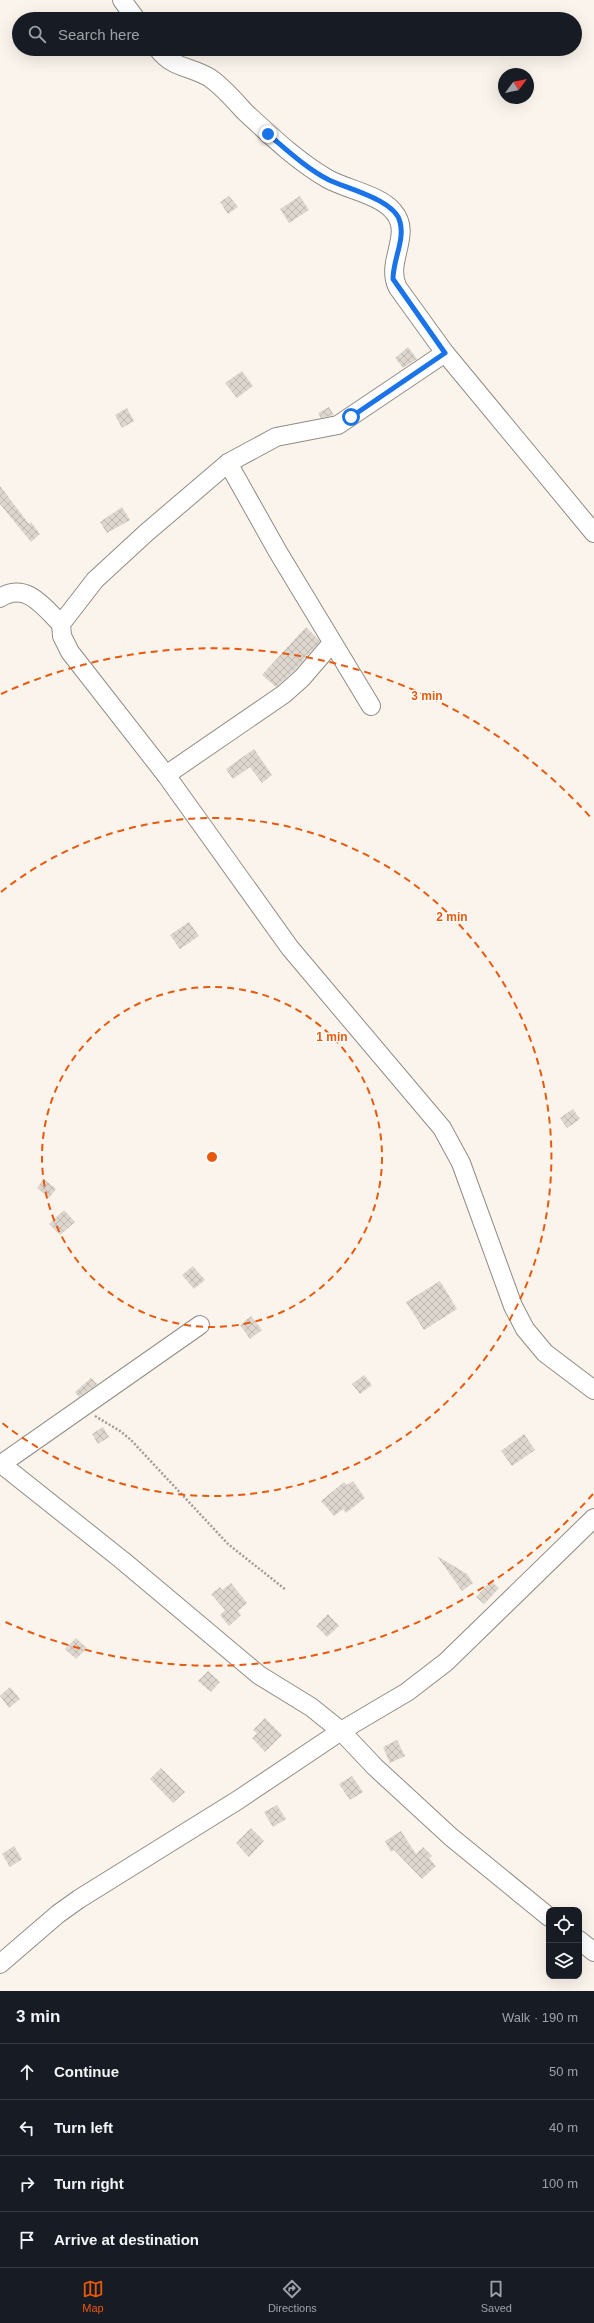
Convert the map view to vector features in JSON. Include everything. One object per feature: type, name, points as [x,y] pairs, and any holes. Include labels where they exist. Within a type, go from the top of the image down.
[{"type":"street","points":[[122,0],[131,12]]},
{"type":"street","points":[[164,56],[169,61],[180,67],[209,78],[268,134],[300,161],[329,180],[379,201],[393,210],[400,220],[402,234],[395,255],[393,279],[445,353],[594,533]]},
{"type":"street","points":[[61,624],[95,580],[146,533],[228,464],[276,436],[338,425],[445,353]]},
{"type":"street","points":[[228,464],[332,643],[371,706]]},
{"type":"street","points":[[0,598],[11,592],[26,593],[33,597],[61,624],[62,636],[70,652],[166,775],[290,948],[442,1128],[461,1163],[513,1306],[525,1329],[545,1353],[594,1390]]},
{"type":"street","points":[[166,775],[284,694],[302,678],[332,643]]},
{"type":"street","points":[[200,1325],[0,1464],[122,1560],[259,1675],[311,1707],[341,1731],[376,1767],[451,1837],[546,1915]]},
{"type":"street","points":[[0,1964],[58,1914],[79,1899],[238,1800],[341,1731],[407,1692],[446,1662],[594,1518]]},
{"type":"street","points":[[582,1942],[594,1952]]},
{"type":"path","points":[[81,1408],[120,1431],[228,1544],[286,1590]]},
{"type":"building","points":[[229,196],[238,207],[228,214],[220,202]]},
{"type":"building","points":[[300,196],[309,210],[289,223],[280,209]]},
{"type":"building","points":[[408,347],[417,359],[403,368],[395,358]]},
{"type":"building","points":[[242,371],[253,386],[237,398],[225,383]]},
{"type":"building","points":[[329,407],[334,415],[321,418],[318,413]]},
{"type":"building","points":[[127,408],[134,421],[122,428],[115,415]]},
{"type":"building","points":[[0,486],[29,524],[31,522],[40,534],[31,542],[0,504]]},
{"type":"building","points":[[122,507],[130,520],[107,533],[100,522]]},
{"type":"building","points":[[306,627],[320,641],[294,671],[276,687],[262,675]]},
{"type":"building","points":[[254,749],[272,775],[262,783],[250,767],[233,779],[226,769]]},
{"type":"building","points":[[189,922],[199,936],[180,949],[170,935]]},
{"type":"building","points":[[573,1109],[580,1119],[567,1128],[560,1118]]},
{"type":"building","points":[[44,1179],[56,1189],[49,1198],[37,1188]]},
{"type":"building","points":[[64,1210],[75,1222],[60,1235],[49,1224]]},
{"type":"building","points":[[193,1266],[205,1280],[194,1289],[182,1275]]},
{"type":"building","points":[[440,1281],[457,1309],[424,1330],[406,1302]]},
{"type":"building","points":[[251,1316],[262,1330],[250,1339],[240,1325]]},
{"type":"building","points":[[364,1375],[372,1385],[360,1394],[352,1384]]},
{"type":"building","points":[[91,1378],[97,1384],[79,1397],[75,1392]]},
{"type":"building","points":[[103,1427],[109,1437],[98,1444],[92,1434]]},
{"type":"building","points":[[524,1434],[535,1450],[512,1466],[501,1451]]},
{"type":"building","points":[[353,1481],[365,1498],[346,1513],[343,1509],[334,1516],[321,1501],[344,1482],[347,1485]]},
{"type":"building","points":[[437,1556],[467,1574],[473,1583],[462,1591]]},
{"type":"building","points":[[491,1581],[499,1588],[484,1604],[476,1597]]},
{"type":"building","points":[[231,1583],[247,1603],[238,1611],[241,1615],[229,1626],[220,1615],[225,1610],[211,1594],[220,1587],[222,1590]]},
{"type":"building","points":[[328,1614],[339,1626],[327,1637],[316,1626]]},
{"type":"building","points":[[76,1638],[87,1648],[76,1659],[65,1649]]},
{"type":"building","points":[[208,1671],[220,1682],[211,1692],[198,1681]]},
{"type":"building","points":[[10,1687],[20,1699],[9,1708],[0,1696]]},
{"type":"building","points":[[265,1718],[282,1735],[265,1752],[252,1738],[257,1733],[253,1730]]},
{"type":"building","points":[[397,1740],[405,1756],[390,1763],[383,1747]]},
{"type":"building","points":[[161,1768],[185,1792],[173,1803],[150,1779]]},
{"type":"building","points":[[352,1776],[363,1792],[350,1800],[339,1784]]},
{"type":"building","points":[[277,1805],[286,1819],[273,1827],[264,1812]]},
{"type":"building","points":[[251,1828],[264,1841],[249,1857],[236,1843]]},
{"type":"building","points":[[401,1831],[416,1854],[423,1847],[432,1856],[429,1858],[436,1866],[422,1879],[394,1850],[391,1852],[385,1841]]},
{"type":"building","points":[[14,1846],[22,1859],[10,1867],[2,1854]]},
{"type":"route","points":[[268,134],[300,161],[329,180],[379,201],[393,210],[400,220],[402,234],[395,255],[393,279],[445,353],[351,417]]}]
